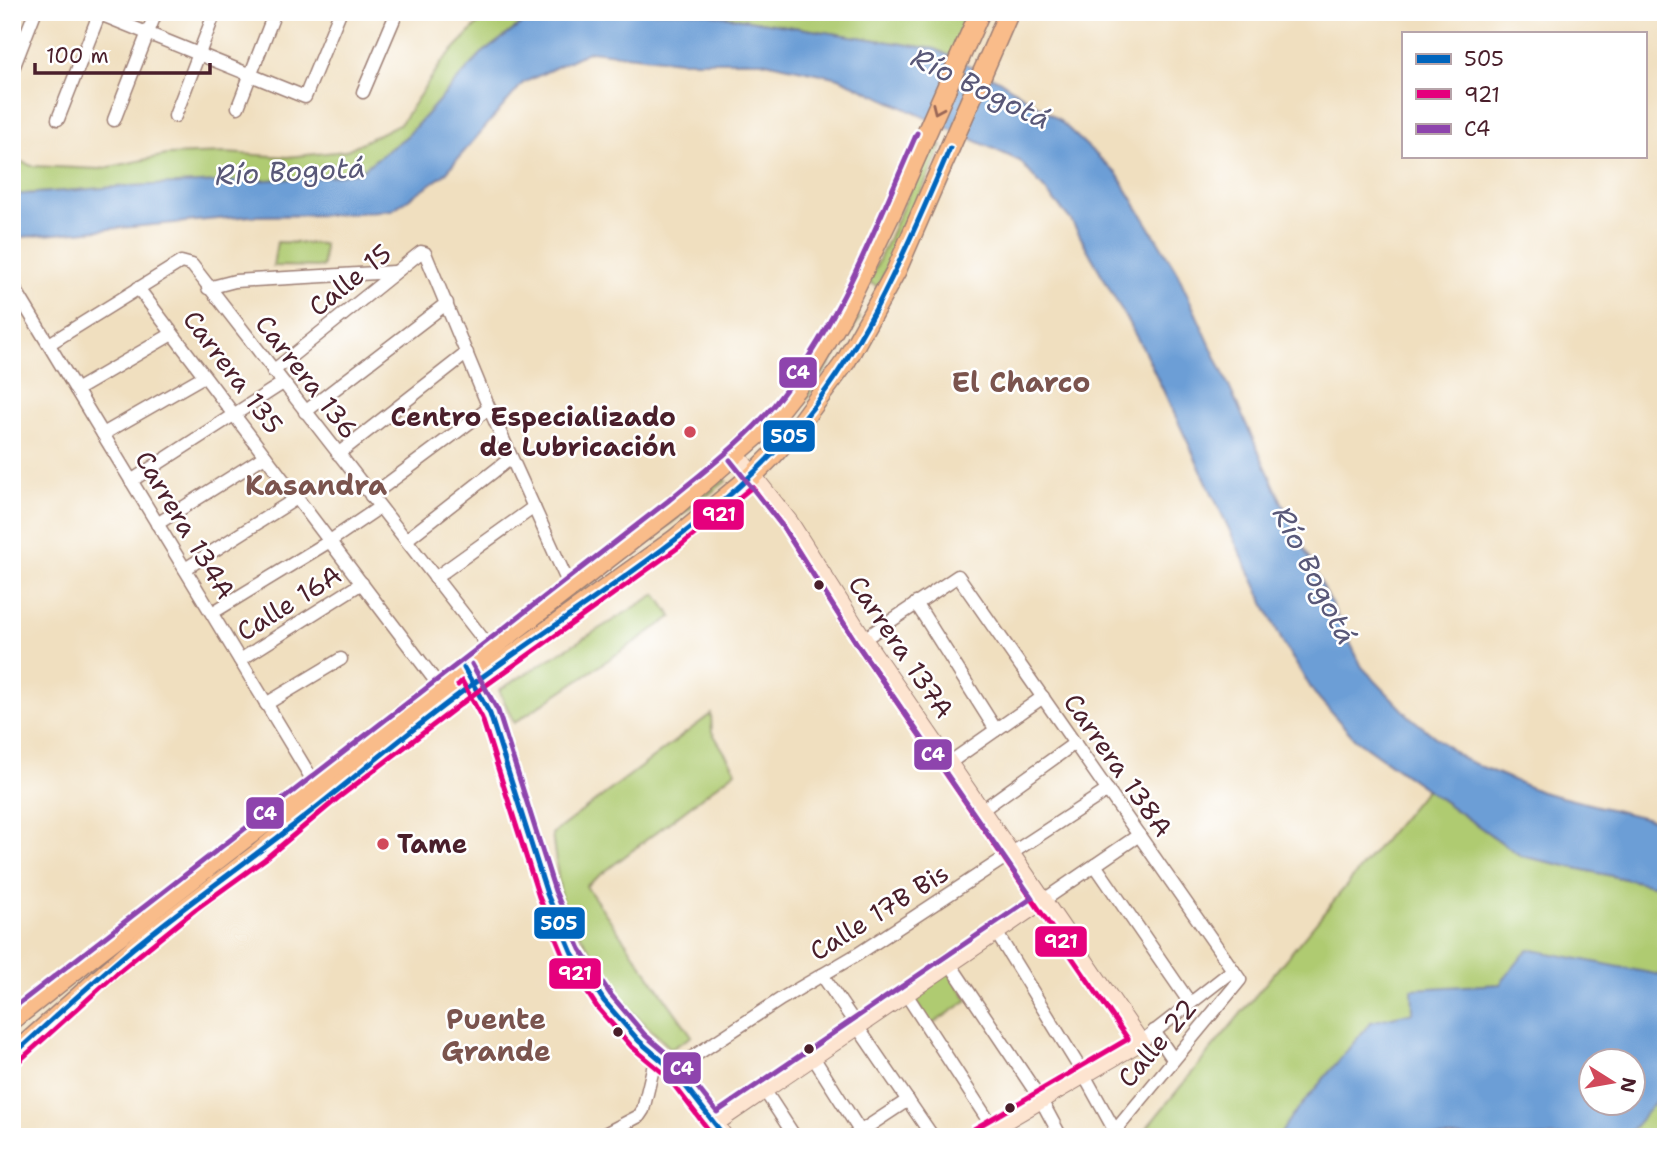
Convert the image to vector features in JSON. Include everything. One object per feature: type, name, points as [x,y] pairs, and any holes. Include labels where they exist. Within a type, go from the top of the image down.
[{"type":"main road","points":[[12,1056],[143,940],[260,852],[468,676],[674,540],[753,475],[795,430],[822,394],[846,361],[875,312],[901,261],[1009,12]]},
{"type":"main road","points":[[12,1020],[440,687],[468,676],[490,648],[673,508],[763,430],[796,391],[850,299],[969,38],[974,14]]},
{"type":"main road","points":[[850,299],[875,312]]},
{"type":"street","points":[[12,71],[18,39],[35,12]]},
{"type":"street","points":[[114,120],[156,12]]},
{"type":"street","points":[[175,117],[215,12]]},
{"type":"street","points":[[238,107],[275,12]]},
{"type":"street","points":[[58,119],[98,13],[305,97],[340,12]]},
{"type":"street","points":[[363,92],[397,12]]},
{"type":"street","name":"Calle 15","points":[[273,371],[395,272],[424,252],[447,303]]},
{"type":"street","name":"Carrera 136","points":[[138,288],[181,262],[192,265],[490,648]]},
{"type":"street","points":[[208,288],[235,281],[395,272]]},
{"type":"street","points":[[49,344],[138,288]]},
{"type":"street","name":"Carrera 135","points":[[138,288],[440,687]]},
{"type":"street","name":"Carrera 134A","points":[[15,289],[315,784]]},
{"type":"street","points":[[305,412],[447,303],[489,408],[570,587]]},
{"type":"street","points":[[76,390],[172,334]]},
{"type":"street","points":[[338,454],[467,353]]},
{"type":"street","points":[[103,434],[204,376]]},
{"type":"street","points":[[131,481],[283,383]]},
{"type":"street","points":[[371,496],[489,408]]},
{"type":"street","name":"Carrera 137A","points":[[737,455],[790,522],[864,639],[1044,900],[1147,1037]]},
{"type":"street","points":[[158,524],[265,456]]},
{"type":"street","points":[[406,540],[511,457]]},
{"type":"street","points":[[185,569],[297,498]]},
{"type":"street","points":[[212,613],[380,507]]},
{"type":"street","points":[[435,578],[534,507]]},
{"type":"street","name":"Carrera 138A","points":[[916,603],[958,576],[1237,975]]},
{"type":"street","name":"Calle 16A","points":[[240,660],[362,583]]},
{"type":"street","points":[[864,639],[916,603],[996,730]]},
{"type":"street","points":[[266,704],[341,659]]},
{"type":"street","points":[[468,676],[490,714],[547,894],[572,953],[604,1001],[639,1041],[673,1070],[720,1130],[765,1091],[813,1057],[1139,835]]},
{"type":"street","points":[[949,763],[1043,697]]},
{"type":"street","points":[[982,810],[1075,743]]},
{"type":"street","name":"Calle 17B Bis","points":[[673,1070],[780,999],[858,954],[1108,790]]},
{"type":"street","points":[[1095,865],[1190,1003]]},
{"type":"street","points":[[996,932],[1084,1075],[1112,1134]]},
{"type":"street","points":[[950,964],[1041,1100],[1061,1137]]},
{"type":"street","points":[[822,975],[933,1137]]},
{"type":"street","points":[[978,1137],[997,1132],[1041,1100],[1147,1037],[1190,1003],[1237,975]]},
{"type":"street","name":"Calle 22","points":[[1112,1134],[1237,975]]},
{"type":"street","points":[[906,994],[997,1132]]},
{"type":"street","points":[[1147,1037],[1173,1059]]},
{"type":"street","points":[[599,1137],[639,1116],[643,1110],[656,1056]]},
{"type":"street","points":[[813,1057],[856,1134],[908,1100]]},
{"type":"street","points":[[765,1091],[796,1137]]},
{"type":"green space","points":[[489,12],[550,12],[531,17],[481,54],[407,136],[359,172],[314,178],[130,186],[12,195],[12,158],[32,166],[100,169],[167,155],[226,153],[287,157],[345,151],[401,123],[442,62]]},
{"type":"green space","points":[[697,12],[938,12],[968,20],[952,57],[935,49]]},
{"type":"green space","points":[[932,142],[942,146],[878,287],[869,282]]},
{"type":"green space","points":[[277,242],[324,244],[323,267],[273,266]]},
{"type":"green space","points":[[852,313],[860,318],[804,404],[799,400],[835,348]]},
{"type":"green space","points":[[720,474],[726,481],[525,635],[521,631]]},
{"type":"green space","points":[[656,594],[672,617],[514,723],[499,690]]},
{"type":"green space","points":[[711,714],[712,732],[736,771],[586,886],[692,1036],[671,1049],[624,1004],[562,906],[552,834]]},
{"type":"green space","points":[[1426,789],[1521,856],[1666,888],[1666,1137],[1139,1137]]},
{"type":"green space","points":[[948,970],[968,1000],[931,1025],[910,995]]},
{"type":"water","name":"Río Bogotá","points":[[550,12],[697,12],[935,49],[999,80],[1058,119],[1117,174],[1177,272],[1283,505],[1362,667],[1410,717],[1463,759],[1541,792],[1666,823],[1666,888],[1521,856],[1355,739],[1314,693],[1283,643],[1146,354],[1071,220],[1020,161],[839,78],[761,61],[679,61],[590,51],[523,83],[444,175],[392,210],[333,215],[251,216],[12,238],[12,195],[130,186],[314,178],[359,172],[407,136],[481,54],[531,17]]},
{"type":"water","points":[[1528,949],[1666,976],[1666,1089],[1646,1113],[1646,1048],[1576,1048],[1576,1118],[1642,1118],[1626,1137],[1279,1137],[1288,1121],[1371,1022],[1413,1012],[1412,989],[1500,984]]},
{"type":"transit line","name":"C4","points":[[12,1009],[668,501],[749,431],[774,405],[818,342],[871,239],[917,133]]},
{"type":"transit line","name":"505","points":[[12,1056],[92,983],[160,927],[451,700],[680,536],[757,470],[818,401],[863,332],[900,260],[950,148]]},
{"type":"transit line","name":"C4","points":[[472,664],[498,711],[555,891],[580,949],[611,995],[645,1035],[679,1064],[717,1112],[1032,898],[857,644],[783,527],[730,460]]},
{"type":"transit line","name":"921","points":[[18,1062],[117,973],[196,909],[265,859],[338,798],[478,691],[679,547],[752,487],[783,527],[857,644],[1128,1039],[974,1129]]},
{"type":"transit line","name":"505","points":[[464,668],[490,714],[547,894],[572,953],[604,1001],[639,1041],[673,1070],[725,1137]]},
{"type":"transit line","name":"921","points":[[458,685],[462,681],[482,718],[539,897],[564,957],[597,1007],[632,1047],[667,1076],[714,1137]]},
{"type":"place","name":"Centro Especializado de Lubricación","points":[[690,432]]},
{"type":"place","name":"Tame","points":[[383,844]]},
{"type":"district","name":"El Charco","points":[[1021,382]]},
{"type":"district","name":"Kasandra","points":[[316,485]]},
{"type":"district","name":"Puente Grande","points":[[496,1035]]}]
